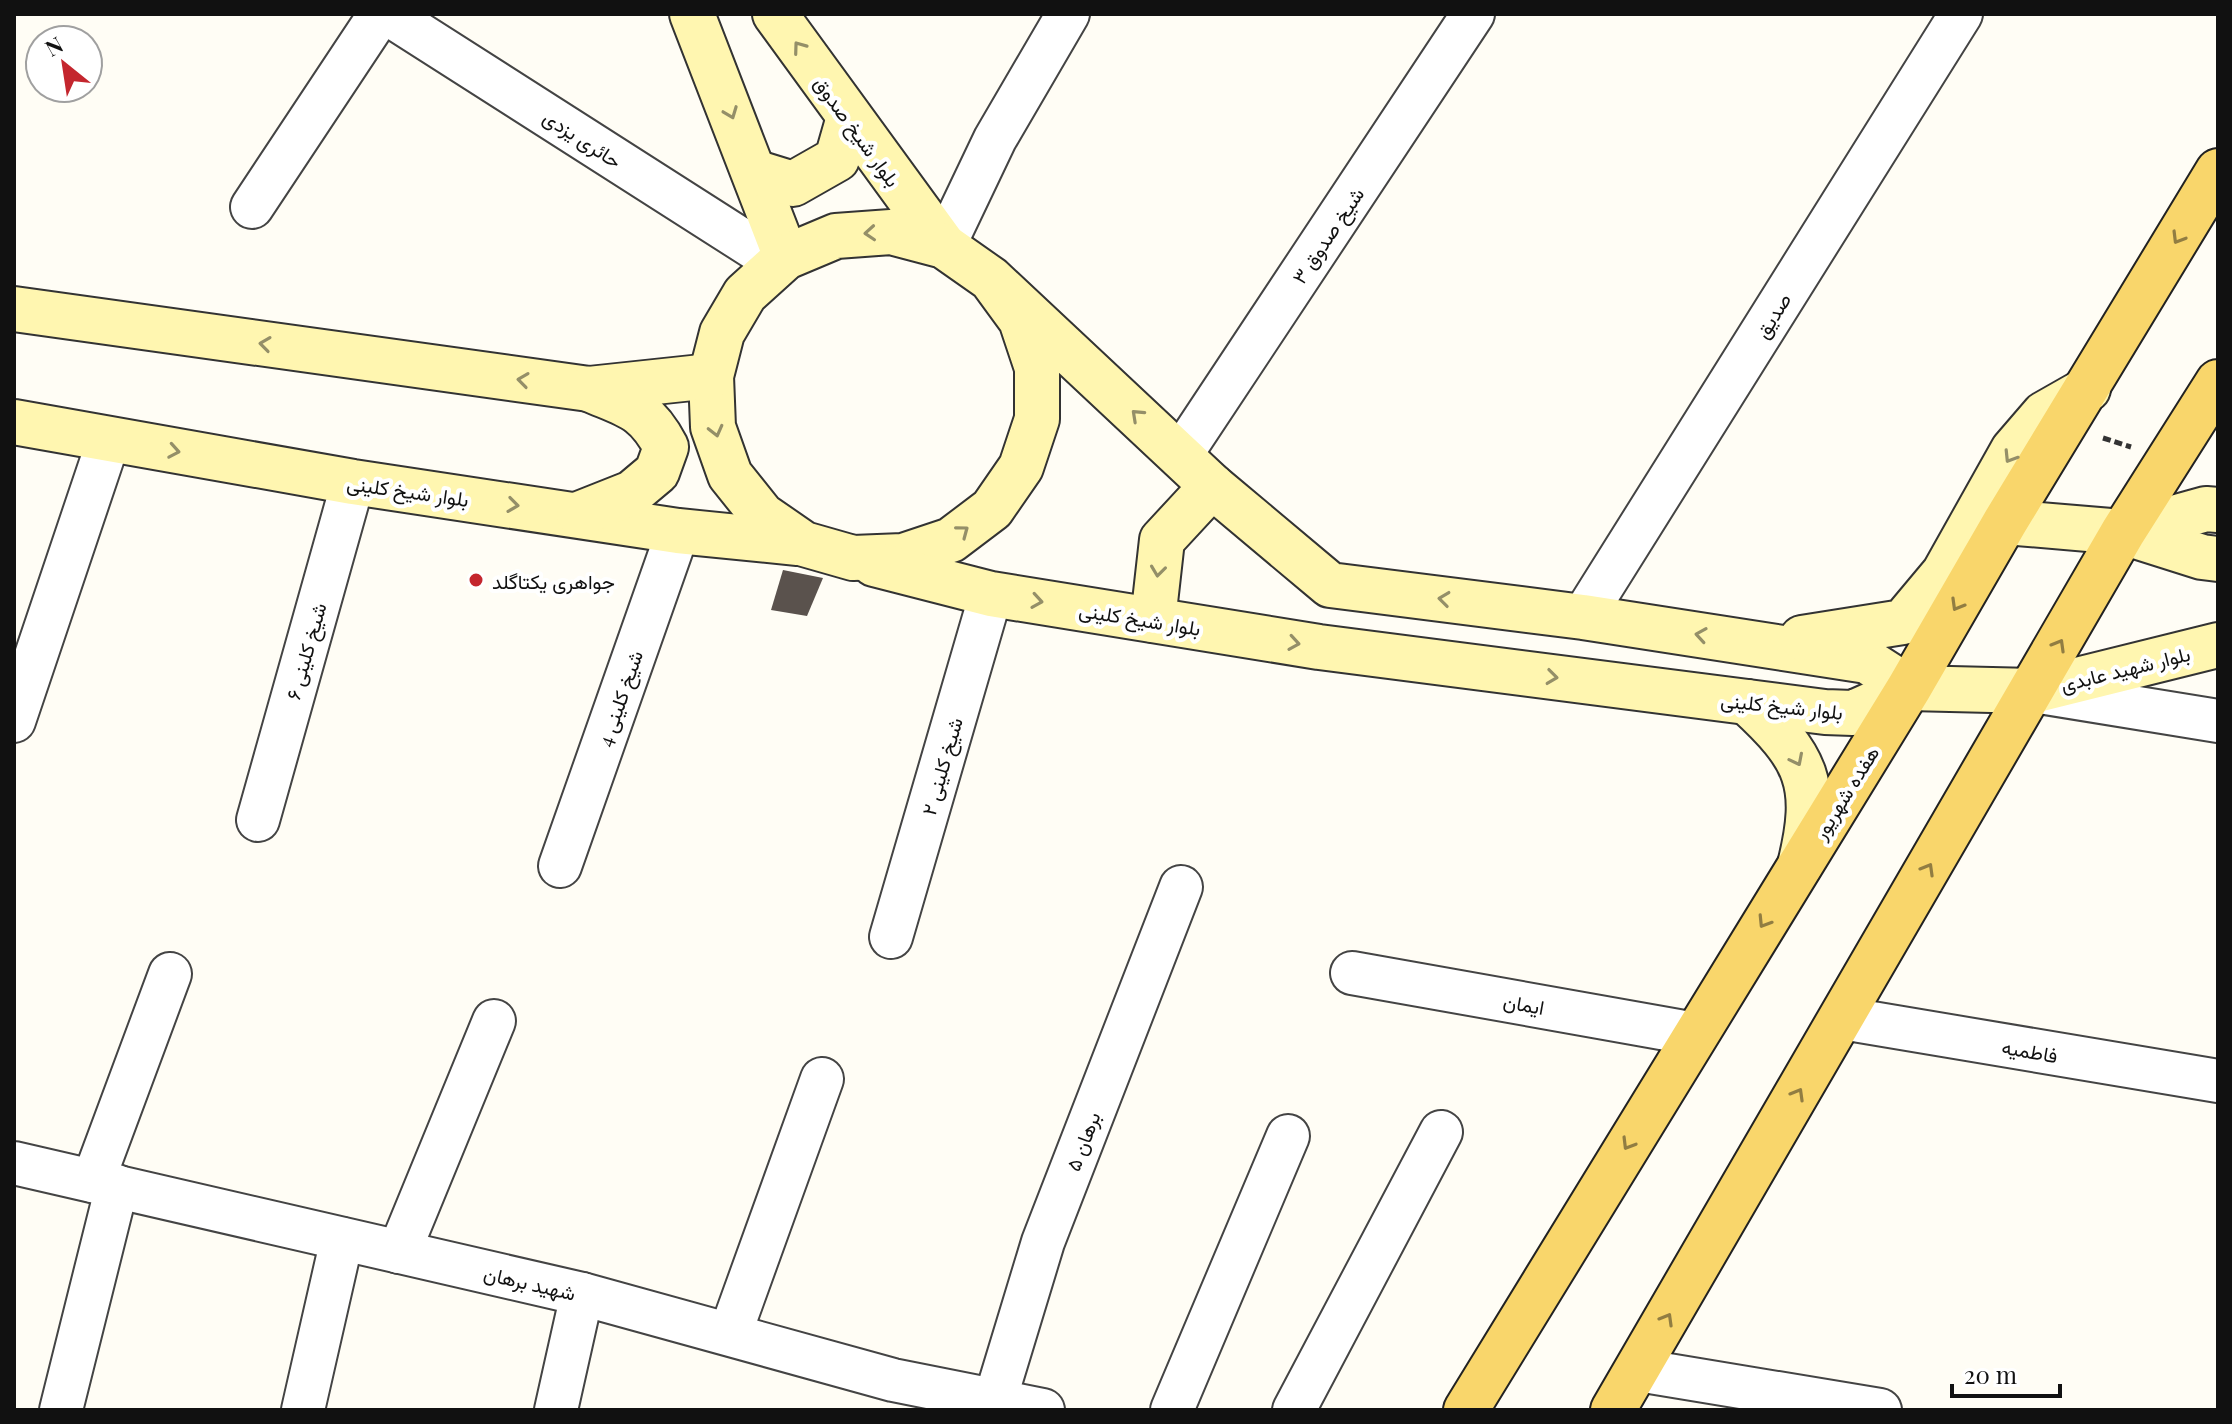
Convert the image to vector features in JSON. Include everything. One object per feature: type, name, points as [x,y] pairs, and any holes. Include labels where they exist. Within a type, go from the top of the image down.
[{"type":"main road","points":[[692,14],[754,172],[782,260]]},
{"type":"main road","name":"بلوار شیخ صدوق","points":[[775,14],[944,246]]},
{"type":"main road","points":[[754,172],[793,184],[837,159],[849,117]]},
{"type":"main road","name":"هفده شهریور","points":[[1466,1410],[1909,688],[2005,522],[2218,171]]},
{"type":"main road","points":[[804,544],[762,515],[730,475],[713,427],[711,376],[722,333],[745,294],[782,260],[836,236],[891,232],[944,246],[991,279],[1212,486],[1330,585],[1583,617],[1867,661],[1909,688]]},
{"type":"main road","points":[[853,558],[903,556],[951,540],[992,509],[1021,467],[1037,419],[1037,368],[1021,320],[991,279]]},
{"type":"main road","points":[[14,309],[589,389],[711,376]]},
{"type":"main road","points":[[1613,1410],[2123,532],[2218,382]]},
{"type":"main road","points":[[579,514],[632,493],[657,472],[666,447],[654,424],[636,409],[589,389]]},
{"type":"main road","points":[[1763,645],[1903,622],[1944,573],[2013,450],[2044,414],[2088,389]]},
{"type":"main road","name":"بلوار شیخ کلینی","points":[[17,431],[109,439],[353,482],[678,531],[804,544],[991,594],[1319,647],[1853,713],[1909,688]]},
{"type":"main road","points":[[1153,620],[1162,540],[1212,486]]},
{"type":"main road","points":[[2123,532],[2206,509],[2218,510]]},
{"type":"main road","points":[[2005,522],[2123,532],[2202,557],[2218,559]]},
{"type":"main road","name":"بلوار شهید عابدی","points":[[1909,688],[2033,691],[2218,645]]},
{"type":"main road","points":[[1747,702],[1781,732],[1802,765],[1810,800],[1800,865]]},
{"type":"street","points":[[252,207],[380,14]]},
{"type":"street","name":"حائری یزدی","points":[[388,14],[782,260]]},
{"type":"street","points":[[944,246],[995,139],[1068,14]]},
{"type":"street","name":"شیخ صدوق ۳","points":[[1180,456],[1473,14]]},
{"type":"street","name":"صدیق","points":[[1583,617],[1961,14]]},
{"type":"street","points":[[14,721],[109,439]]},
{"type":"street","name":"شیخ کلینی ۶","points":[[258,820],[353,482]]},
{"type":"street","name":"شیخ کلینی 4","points":[[560,866],[678,531]]},
{"type":"street","name":"شیخ کلینی ۲","points":[[891,937],[991,594]]},
{"type":"street","points":[[2033,691],[2218,721]]},
{"type":"street","name":"برهان ۵","points":[[995,1400],[1043,1242],[1181,887]]},
{"type":"street","name":"ایمان","points":[[1352,973],[1695,1034]]},
{"type":"street","points":[[61,1410],[105,1184],[170,974]]},
{"type":"street","name":"فاطمیه","points":[[1842,1018],[2218,1081]]},
{"type":"street","points":[[399,1252],[494,1021]]},
{"type":"street","points":[[730,1334],[822,1079]]},
{"type":"street","points":[[1294,1410],[1441,1132]]},
{"type":"street","points":[[1172,1410],[1288,1136]]},
{"type":"street","name":"شهید برهان","points":[[14,1163],[582,1294],[730,1334],[889,1395],[995,1400],[1043,1410]]},
{"type":"street","points":[[303,1410],[342,1239]]},
{"type":"street","points":[[556,1410],[582,1294]]},
{"type":"street","points":[[1638,1370],[1880,1410]]},
{"type":"building","points":[[783,570],[823,578],[807,616],[771,610]]},
{"type":"place","name":"جواهری یکتاگلد","points":[[476,580]]}]
